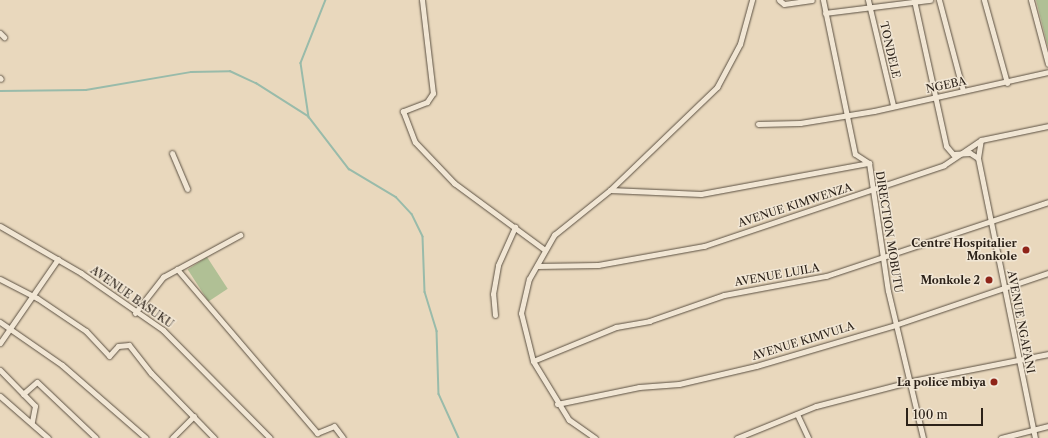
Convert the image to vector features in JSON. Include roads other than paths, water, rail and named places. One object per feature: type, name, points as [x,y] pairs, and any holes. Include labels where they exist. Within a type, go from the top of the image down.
[{"type":"street","points":[[422,0],[433,93],[427,102],[403,110],[407,125],[416,144],[453,182],[515,226],[545,250]]},
{"type":"street","points":[[596,438],[571,422],[557,404],[533,362],[521,313],[529,279],[551,238],[581,210],[610,190],[717,87],[740,44],[752,0]]},
{"type":"street","points":[[779,0],[784,4],[812,0]]},
{"type":"street","name":"DIRECTION MOBUTU","points":[[823,0],[856,154],[868,163],[895,325],[912,381],[923,438]]},
{"type":"street","name":"TONDELE","points":[[868,0],[893,105]]},
{"type":"street","points":[[825,13],[930,0]]},
{"type":"street","points":[[939,0],[963,91]]},
{"type":"street","points":[[984,0],[1007,83]]},
{"type":"street","points":[[1031,0],[1048,64]]},
{"type":"street","points":[[914,1],[934,98],[946,146],[953,154],[972,153],[978,158]]},
{"type":"street","name":"NGEBA","points":[[758,124],[800,123],[847,115],[1007,83],[1048,72]]},
{"type":"street","name":"AVENUE KIMWENZA","points":[[537,266],[598,265],[704,246],[944,165],[981,140],[1048,126]]},
{"type":"street","points":[[978,158],[981,140]]},
{"type":"street","points":[[172,153],[187,189]]},
{"type":"street","name":"AVENUE NGAFANI","points":[[978,158],[1035,438]]},
{"type":"street","points":[[610,190],[701,194],[868,163]]},
{"type":"street","name":"AVENUE LUILA","points":[[533,362],[616,328],[649,321],[724,295],[818,278],[991,223],[1048,202]]},
{"type":"street","name":"AVENUE BASUKU","points":[[0,226],[58,259],[170,336],[270,438]]},
{"type":"street","points":[[495,315],[493,294],[498,265],[515,226]]},
{"type":"street","points":[[135,313],[160,281],[177,269],[240,234]]},
{"type":"street","points":[[0,343],[34,297],[58,259]]},
{"type":"street","points":[[177,269],[317,433],[334,426],[343,438]]},
{"type":"street","name":"AVENUE KIMVULA","points":[[557,404],[639,387],[679,384],[756,366],[895,325],[1048,272]]},
{"type":"street","points":[[0,279],[34,297],[86,331],[109,356],[118,346],[129,345],[151,373],[214,438]]},
{"type":"street","points":[[0,322],[62,365],[146,438]]},
{"type":"street","points":[[737,438],[797,414],[912,381],[1019,361],[1048,354]]},
{"type":"street","points":[[0,370],[35,406],[32,422]]},
{"type":"street","points":[[23,394],[37,382],[96,438]]},
{"type":"street","points":[[0,396],[32,422],[48,438]]},
{"type":"street","points":[[797,414],[808,438]]},
{"type":"street","points":[[172,438],[194,416]]},
{"type":"street","points":[[1001,438],[1048,426]]},
{"type":"waterway","points":[[326,0],[301,63],[309,117],[349,169],[396,197],[412,214],[423,237],[425,292],[437,331],[439,394],[459,438]]},
{"type":"waterway","points":[[0,91],[86,90],[191,72],[230,71],[256,83],[308,116]]},
{"type":"place","name":"Centre Hospitalier Monkole","points":[[1026,250]]},
{"type":"place","name":"Monkole 2","points":[[989,280]]},
{"type":"place","name":"La police mbiya","points":[[994,382]]}]
